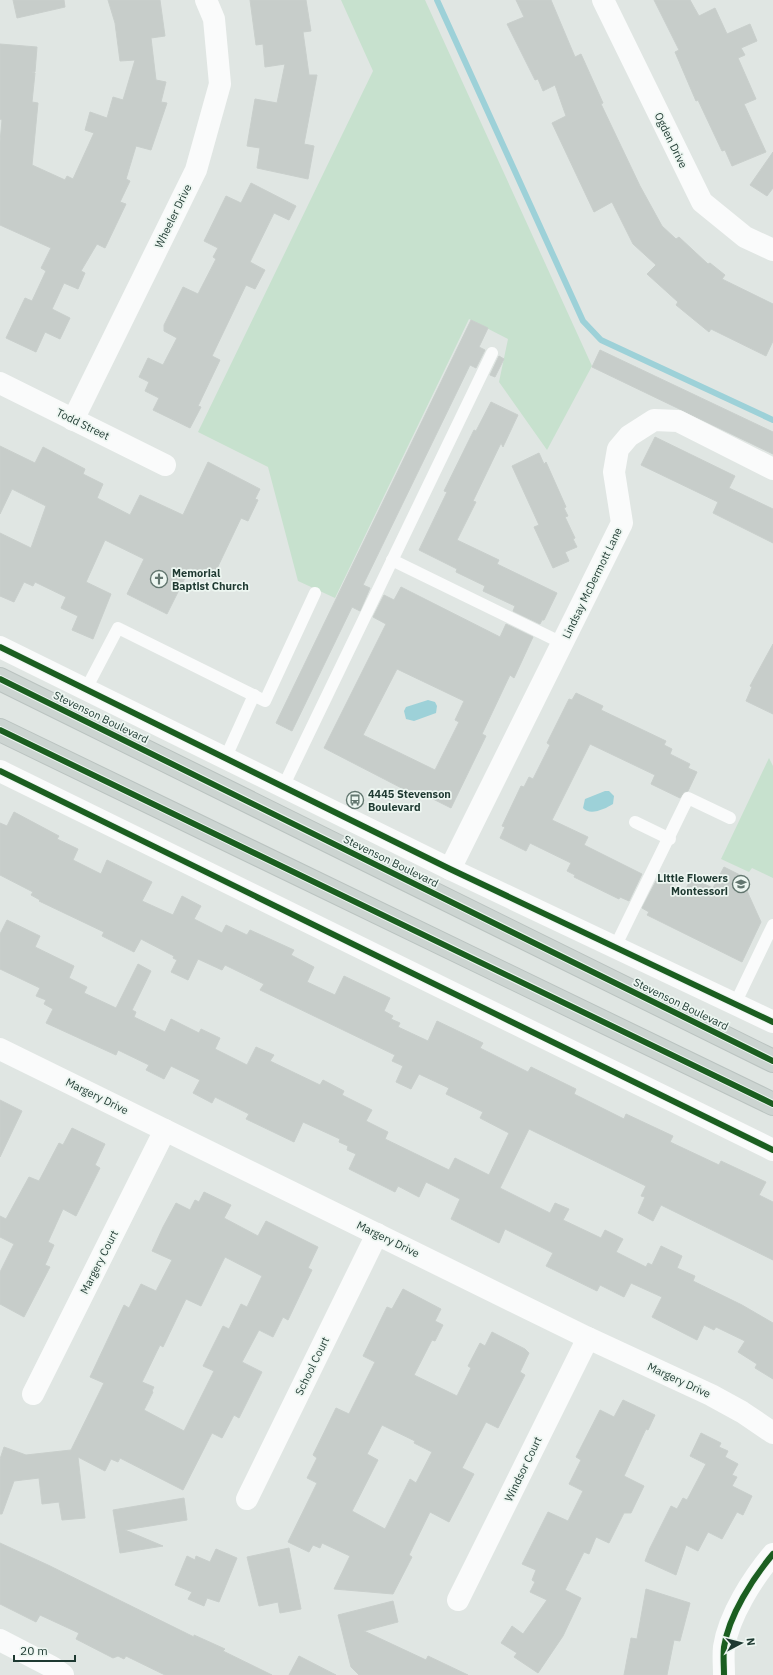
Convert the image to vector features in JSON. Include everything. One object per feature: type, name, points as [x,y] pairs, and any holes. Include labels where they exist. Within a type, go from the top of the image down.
[{"type":"main road","name":"Stevenson Boulevard","points":[[0,678],[773,1061]]},
{"type":"main road","points":[[0,730],[773,1104]]},
{"type":"street","name":"Wheeler Drive","points":[[73,420],[196,170],[220,84],[214,19],[206,0]]},
{"type":"street","name":"Ogden Drive","points":[[603,0],[702,202],[745,237],[773,250]]},
{"type":"street","name":"Todd Street","points":[[0,383],[165,465]]},
{"type":"street","name":"Lindsay McDermott Lane","points":[[450,869],[622,524],[614,472],[618,449],[629,436],[654,420],[678,421],[773,469]]},
{"type":"street","name":"Stevenson Boulevard","points":[[0,647],[450,869],[773,1022]]},
{"type":"street","points":[[0,771],[773,1150]]},
{"type":"street","name":"Margery Drive","points":[[0,1049],[588,1338],[711,1395],[742,1412],[773,1433]]},
{"type":"street","name":"Margery Court","points":[[33,1394],[165,1130]]},
{"type":"street","name":"School Court","points":[[247,1499],[377,1234]]},
{"type":"street","name":"Windsor Court","points":[[458,1600],[588,1338]]},
{"type":"street","points":[[724,1675],[724,1646],[735,1612],[760,1569],[773,1554]]},
{"type":"street","points":[[0,1640],[52,1667],[63,1675]]},
{"type":"lane","points":[[283,787],[492,353]]},
{"type":"lane","points":[[392,560],[562,644]]},
{"type":"lane","points":[[86,689],[118,628],[265,701],[315,593]]},
{"type":"lane","points":[[225,759],[254,695]]},
{"type":"lane","points":[[615,947],[670,839],[688,798],[730,818]]},
{"type":"lane","points":[[635,822],[670,839]]},
{"type":"lane","points":[[735,1004],[773,925]]},
{"type":"green space","points":[[341,0],[425,0],[592,366],[547,450],[499,382],[508,339],[469,319],[335,598],[298,581],[268,467],[198,432],[373,71]]},
{"type":"green space","points":[[769,758],[773,766],[773,878],[752,868],[749,872],[721,859]]},
{"type":"water","points":[[428,700],[435,702],[437,706],[436,713],[414,721],[406,719],[404,711],[406,707]]},
{"type":"water","points":[[605,791],[609,791],[614,796],[613,804],[602,810],[593,812],[583,808],[585,799]]},
{"type":"building","points":[[13,0],[64,0],[65,7],[17,18]]},
{"type":"building","points":[[108,0],[160,0],[165,36],[151,38],[156,80],[166,82],[161,102],[167,103],[151,150],[136,146],[126,179],[130,181],[120,202],[126,204],[105,248],[97,244],[81,271],[85,273],[78,289],[64,283],[52,309],[70,318],[60,339],[45,332],[36,352],[6,338],[25,298],[32,301],[46,271],[41,268],[51,248],[0,225],[0,142],[2,120],[0,119],[0,44],[37,47],[35,72],[32,72],[35,73],[32,102],[38,103],[32,165],[65,180],[67,176],[73,179],[94,133],[85,130],[90,112],[107,118],[113,97],[123,100],[135,60],[120,61],[115,23]]},
{"type":"building","points":[[250,0],[306,0],[311,31],[303,32],[309,75],[317,75],[304,144],[314,146],[308,179],[257,168],[260,148],[247,146],[255,99],[277,103],[285,64],[265,67],[263,44],[256,45]]},
{"type":"building","points":[[516,0],[551,0],[575,57],[581,54],[603,103],[601,104],[640,186],[662,226],[676,239],[679,237],[708,264],[710,263],[725,275],[722,279],[773,304],[773,341],[766,356],[711,329],[709,332],[676,305],[678,302],[647,274],[656,265],[633,244],[612,202],[594,212],[552,123],[566,116],[555,85],[543,91],[538,79],[535,80],[507,24],[524,17]]},
{"type":"building","points":[[654,0],[690,0],[699,16],[715,8],[727,34],[750,24],[757,41],[741,48],[745,55],[738,58],[756,99],[744,104],[766,152],[732,166],[725,150],[722,151],[698,100],[696,101],[675,52],[679,50]]},
{"type":"building","points":[[773,152],[773,188],[767,196],[750,185]]},
{"type":"building","points":[[251,183],[296,206],[289,220],[274,213],[250,262],[265,270],[255,289],[246,285],[212,356],[220,360],[198,406],[201,407],[190,428],[153,410],[159,398],[145,391],[149,382],[139,377],[148,358],[163,365],[177,338],[164,331],[164,325],[183,287],[198,294],[216,259],[213,257],[218,248],[204,241],[226,196],[241,203]]},
{"type":"building","points":[[471,320],[488,328],[479,347],[485,350],[476,368],[470,365],[363,585],[370,588],[360,611],[352,607],[292,731],[276,723]]},
{"type":"building","points":[[600,350],[773,432],[773,454],[592,367]]},
{"type":"building","points":[[499,356],[504,359],[495,377],[490,375]]},
{"type":"building","points":[[491,402],[518,415],[503,447],[501,443],[473,501],[476,502],[457,540],[499,560],[497,564],[557,593],[544,620],[542,620],[540,624],[513,611],[515,606],[483,591],[485,586],[456,572],[457,569],[419,550],[447,492],[444,491],[474,430],[476,431]]},
{"type":"building","points":[[655,437],[735,476],[729,488],[773,509],[773,543],[713,513],[718,502],[641,465]]},
{"type":"building","points":[[0,446],[35,463],[43,447],[85,469],[83,474],[103,484],[97,498],[130,515],[140,495],[183,515],[208,462],[260,489],[255,499],[258,500],[248,521],[241,518],[212,579],[190,568],[167,614],[127,594],[144,559],[105,540],[86,582],[111,594],[93,639],[72,630],[78,616],[61,608],[66,597],[35,582],[33,586],[24,582],[14,602],[0,596],[0,533],[31,548],[46,506],[12,489],[0,514]]},
{"type":"building","points":[[539,453],[544,464],[546,462],[566,507],[564,508],[568,516],[565,517],[575,538],[573,539],[577,547],[565,552],[569,561],[553,568],[534,527],[539,525],[512,466]]},
{"type":"building","points":[[401,587],[500,637],[506,624],[533,637],[514,678],[510,675],[482,734],[486,736],[451,808],[419,792],[417,796],[324,748],[386,624],[373,617],[384,595],[394,600]],"holes":[[[397,669],[464,701],[455,720],[459,722],[435,770],[363,735]]]},
{"type":"building","points":[[773,644],[773,714],[746,701],[752,687],[750,686]]},
{"type":"building","points":[[576,693],[603,706],[601,710],[666,741],[664,745],[672,749],[670,754],[690,764],[688,768],[697,772],[688,791],[684,792],[680,798],[651,784],[655,775],[590,744],[552,820],[588,837],[584,845],[642,874],[629,901],[620,897],[619,899],[574,877],[575,875],[567,871],[571,863],[530,843],[526,851],[500,838],[505,827],[502,826],[521,786],[524,787],[529,777],[533,779],[550,745],[547,743],[569,699],[572,700]]},
{"type":"building","points":[[14,812],[59,836],[57,839],[78,849],[73,860],[101,874],[107,860],[152,882],[142,901],[173,915],[182,896],[201,906],[194,919],[222,933],[226,925],[247,935],[250,930],[294,950],[291,955],[314,967],[307,982],[335,995],[344,976],[390,998],[384,1011],[393,1016],[391,1019],[400,1023],[398,1027],[428,1041],[437,1021],[483,1043],[480,1048],[528,1072],[531,1067],[576,1089],[574,1094],[624,1119],[626,1114],[673,1136],[670,1142],[719,1165],[721,1161],[766,1182],[759,1195],[773,1202],[773,1260],[661,1205],[653,1221],[638,1213],[645,1197],[641,1196],[646,1186],[529,1129],[500,1188],[550,1213],[555,1203],[569,1209],[563,1220],[601,1238],[605,1230],[623,1239],[616,1252],[646,1267],[648,1263],[652,1265],[661,1246],[682,1256],[677,1268],[695,1276],[693,1281],[742,1305],[773,1323],[773,1379],[755,1368],[757,1364],[738,1352],[745,1341],[716,1327],[714,1330],[704,1325],[697,1340],[652,1317],[662,1297],[631,1283],[624,1297],[600,1285],[597,1291],[546,1266],[553,1253],[505,1229],[499,1243],[451,1219],[460,1199],[426,1182],[419,1197],[398,1186],[395,1192],[349,1169],[356,1154],[347,1150],[348,1146],[339,1142],[340,1139],[303,1122],[294,1142],[246,1119],[249,1114],[215,1097],[212,1103],[193,1093],[200,1080],[171,1066],[164,1079],[146,1070],[149,1065],[118,1050],[116,1055],[46,1023],[53,1009],[44,1004],[46,1000],[36,996],[40,988],[0,969],[0,934],[7,920],[40,936],[35,947],[74,966],[69,978],[87,987],[84,993],[116,1008],[138,964],[151,971],[132,1010],[136,1012],[134,1017],[165,1032],[171,1019],[199,1033],[201,1029],[220,1038],[215,1049],[247,1065],[256,1047],[274,1055],[270,1061],[320,1085],[323,1080],[344,1091],[342,1095],[372,1110],[366,1121],[388,1132],[385,1139],[449,1170],[455,1158],[489,1175],[509,1133],[480,1118],[483,1112],[446,1094],[449,1088],[419,1074],[411,1089],[396,1082],[403,1066],[392,1061],[395,1055],[260,990],[264,984],[225,965],[222,970],[198,959],[188,980],[171,972],[177,960],[173,958],[174,956],[141,939],[134,952],[102,936],[104,932],[39,901],[40,900],[31,895],[33,892],[0,875],[0,823],[7,826]]},
{"type":"building","points":[[724,867],[742,876],[740,879],[750,884],[747,891],[761,922],[742,962],[647,915],[649,912],[642,908],[656,881],[663,884],[664,881],[685,891],[691,878],[713,888]]},
{"type":"building","points":[[0,1100],[22,1111],[0,1157]]},
{"type":"building","points":[[72,1128],[105,1144],[95,1165],[100,1168],[76,1216],[63,1209],[48,1242],[54,1245],[45,1265],[50,1267],[24,1317],[0,1304],[0,1272],[14,1244],[0,1237],[0,1216],[6,1219],[29,1177],[39,1181],[59,1143],[63,1145]]},
{"type":"building","points":[[204,1192],[231,1205],[224,1218],[258,1236],[266,1221],[318,1247],[308,1268],[312,1270],[288,1320],[283,1317],[273,1337],[259,1330],[242,1362],[262,1372],[239,1418],[234,1415],[222,1438],[212,1433],[183,1490],[120,1458],[118,1462],[111,1459],[105,1471],[78,1457],[85,1518],[62,1520],[59,1502],[42,1504],[39,1478],[14,1481],[2,1514],[0,1514],[0,1459],[4,1447],[26,1455],[71,1450],[104,1383],[90,1377],[124,1305],[129,1308],[141,1284],[156,1291],[172,1260],[152,1251],[163,1227],[176,1203],[190,1210],[195,1200],[199,1202]],"holes":[[[225,1257],[262,1276],[247,1307],[241,1304],[229,1329],[223,1326],[203,1366],[214,1371],[184,1431],[144,1410],[154,1387],[142,1382],[160,1345],[163,1347],[186,1299],[201,1306]]]},
{"type":"building","points":[[403,1289],[441,1309],[435,1321],[443,1325],[435,1341],[432,1340],[414,1375],[457,1396],[471,1368],[468,1366],[480,1343],[485,1346],[492,1332],[525,1349],[529,1353],[520,1372],[525,1375],[498,1428],[486,1422],[462,1468],[474,1474],[449,1522],[430,1512],[409,1555],[412,1557],[393,1594],[334,1589],[350,1556],[322,1543],[320,1548],[313,1545],[309,1552],[288,1542],[317,1483],[307,1478],[317,1458],[313,1455],[336,1408],[349,1414],[375,1362],[363,1356],[387,1307],[392,1309]],"holes":[[[382,1425],[415,1441],[414,1443],[432,1452],[416,1483],[410,1479],[385,1529],[352,1511],[378,1460],[367,1454]]]},
{"type":"building","points":[[623,1400],[655,1415],[648,1430],[646,1429],[624,1476],[644,1486],[631,1513],[624,1513],[609,1543],[596,1537],[589,1554],[584,1552],[565,1590],[581,1598],[563,1636],[538,1673],[514,1657],[517,1653],[501,1643],[512,1626],[523,1634],[547,1600],[530,1592],[535,1582],[532,1580],[536,1570],[522,1564],[548,1512],[568,1521],[583,1491],[569,1484],[581,1460],[576,1457],[600,1410],[614,1417]]},
{"type":"building","points":[[701,1433],[721,1443],[719,1447],[728,1451],[725,1457],[738,1464],[732,1475],[737,1477],[732,1486],[752,1496],[743,1515],[737,1512],[722,1539],[708,1532],[698,1551],[686,1545],[676,1575],[645,1561],[671,1506],[677,1509],[683,1498],[687,1500],[706,1464],[690,1456]]},
{"type":"building","points":[[184,1498],[187,1520],[125,1530],[163,1546],[120,1553],[113,1510]]},
{"type":"building","points":[[0,1543],[194,1637],[194,1635],[225,1649],[223,1651],[272,1675],[165,1675],[126,1656],[124,1659],[118,1656],[113,1658],[76,1639],[79,1633],[40,1615],[36,1622],[0,1604]]},
{"type":"building","points":[[289,1548],[301,1609],[280,1613],[278,1602],[259,1606],[247,1557]]},
{"type":"building","points":[[216,1549],[237,1558],[219,1602],[207,1598],[204,1606],[188,1599],[192,1592],[175,1585],[187,1556],[195,1560],[196,1556],[210,1562]]},
{"type":"building","points":[[646,1589],[690,1603],[680,1641],[674,1640],[667,1675],[624,1675],[631,1638],[637,1639]]},
{"type":"building","points":[[393,1601],[398,1622],[364,1631],[426,1660],[428,1656],[468,1675],[359,1675],[351,1667],[338,1615]]},
{"type":"building","points":[[299,1656],[336,1675],[289,1675]]},
{"type":"waterway","points":[[437,0],[583,321],[601,340],[773,420]]},
{"type":"cycle path","points":[[0,647],[450,869],[773,1022]]},
{"type":"cycle path","points":[[0,679],[773,1061]]},
{"type":"cycle path","points":[[0,730],[773,1104]]},
{"type":"cycle path","points":[[0,771],[773,1150]]},
{"type":"cycle path","points":[[724,1675],[724,1647],[731,1622],[750,1586],[773,1554]]},
{"type":"place","name":"Memorial Baptist Church","points":[[159,579]]},
{"type":"place","name":"4445 Stevenson Boulevard","points":[[355,800]]},
{"type":"place","name":"Little Flowers Montessori","points":[[741,884]]}]
